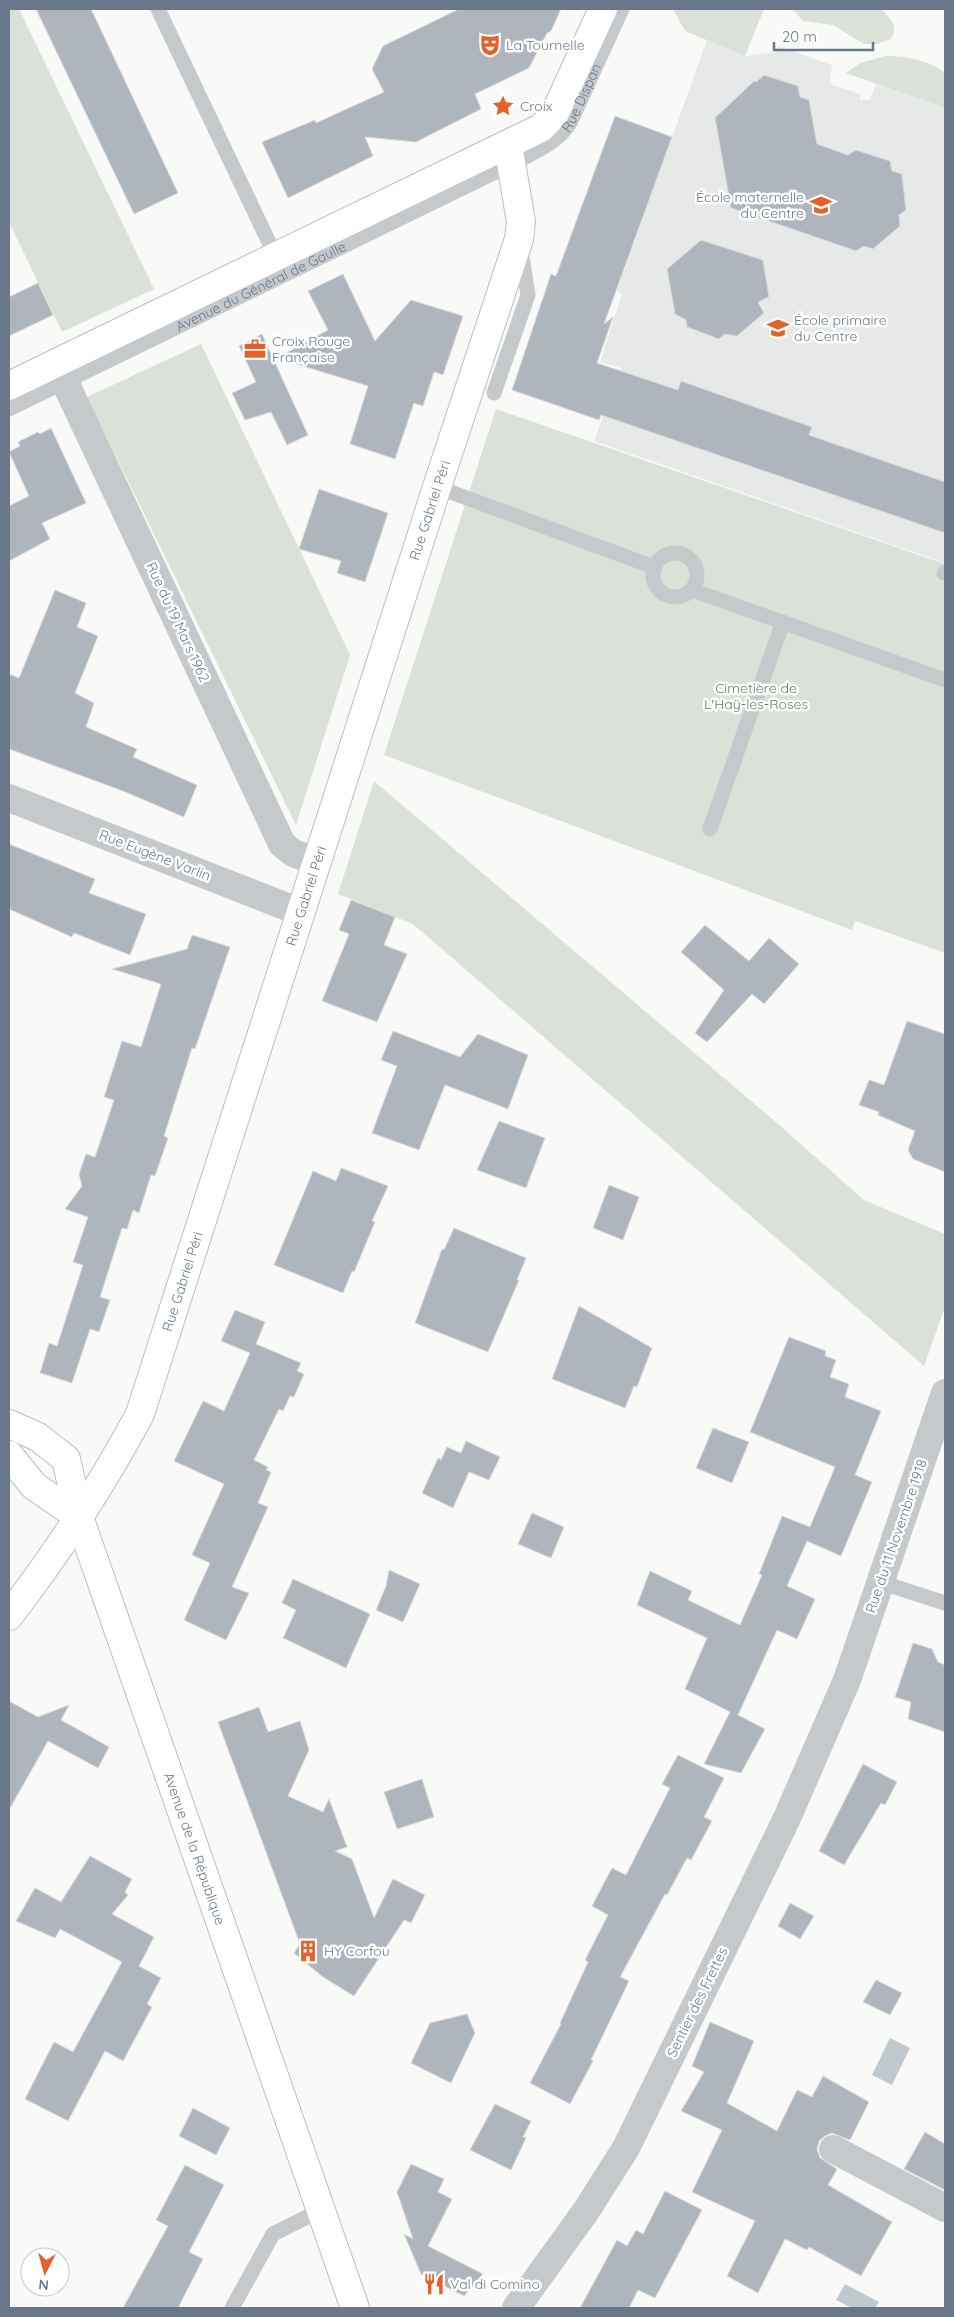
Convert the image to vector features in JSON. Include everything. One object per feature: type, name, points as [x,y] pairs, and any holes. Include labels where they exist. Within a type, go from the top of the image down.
[{"type":"street","name":"Rue Dispan","points":[[510,154],[541,128],[555,113],[603,9]]},
{"type":"street","name":"Avenue du Général de Gaulle","points":[[9,386],[60,373],[276,257],[510,154]]},
{"type":"street","name":"Rue Gabriel Péri","points":[[9,1616],[50,1564],[117,1457],[140,1414],[437,487],[519,239],[521,222],[510,154]]},
{"type":"street","name":"Rue du 19 Mars 1962","points":[[60,373],[282,844],[293,853],[318,862]]},
{"type":"street","name":"Rue Eugène Varlin","points":[[9,798],[300,912]]},
{"type":"street","name":"Rue du 11 Novembre 1918","points":[[848,1680],[945,1393]]},
{"type":"street","name":"Avenue de la République","points":[[9,1424],[38,1437],[66,1459],[79,1517],[223,1934],[356,2308]]},
{"type":"street","points":[[9,1455],[34,1486],[79,1517]]},
{"type":"street","name":"Sentier des Frettes","points":[[516,2308],[586,2211],[626,2148],[787,1818],[848,1680]]},
{"type":"street","points":[[833,2149],[945,2208]]},
{"type":"lane","points":[[158,9],[276,257]]},
{"type":"lane","name":"Rue Dispan","points":[[510,154],[548,144],[565,132],[622,9]]},
{"type":"lane","name":"Avenue du Général de Gaulle","points":[[9,409],[60,373],[510,154]]},
{"type":"lane","points":[[494,393],[528,296],[519,239]]},
{"type":"lane","points":[[437,487],[654,567]]},
{"type":"lane","points":[[678,552],[689,556],[698,572],[696,584],[692,590],[676,597],[664,594],[655,585],[654,567],[661,557],[678,552]]},
{"type":"lane","points":[[692,590],[945,680]]},
{"type":"lane","points":[[710,829],[783,622]]},
{"type":"lane","points":[[880,1582],[945,1603]]},
{"type":"lane","points":[[232,2308],[273,2234],[321,2210]]},
{"type":"shaded area","name":"École primaire du Centre","points":[[707,40],[745,56],[776,52],[778,46],[832,65],[830,84],[860,94],[860,100],[870,100],[876,84],[945,108],[945,563],[594,441],[621,368],[600,362],[622,294],[617,291]]},
{"type":"shaded area","points":[[890,2038],[910,2048],[892,2085],[872,2075]]},
{"type":"shaded area","points":[[845,2284],[879,2302],[875,2308],[852,2308],[836,2300]]},
{"type":"green space","points":[[9,9],[19,9],[154,289],[62,332],[9,222]]},
{"type":"green space","points":[[673,9],[764,9],[745,56],[685,31]]},
{"type":"green space","points":[[792,9],[881,9],[892,22],[894,30],[891,39],[877,44],[864,44],[833,25],[803,21]]},
{"type":"green space","points":[[886,56],[917,60],[932,65],[945,73],[945,108],[846,73],[860,63]]},
{"type":"green space","points":[[201,344],[350,655],[296,825],[87,397]]},
{"type":"green space","name":"Cimetière de L'Haÿ-les-Roses","points":[[496,409],[945,564],[945,953],[855,921],[852,930],[384,755]]},
{"type":"green space","points":[[374,781],[778,1124],[864,1200],[945,1234],[945,1307],[924,1366],[413,924],[338,894]]},
{"type":"building","points":[[36,9],[91,9],[178,193],[134,214]]},
{"type":"building","points":[[459,9],[561,9],[551,31],[547,33],[529,68],[475,94],[481,109],[416,142],[365,137],[373,156],[288,198],[262,142],[315,120],[316,123],[384,92],[372,69],[383,46]]},
{"type":"building","name":"École maternelle du Centre","points":[[764,75],[798,86],[800,97],[809,100],[817,144],[848,155],[856,150],[890,161],[892,171],[902,174],[906,210],[899,215],[900,226],[873,249],[864,246],[856,251],[731,208],[715,118],[754,81],[756,82]]},
{"type":"building","points":[[615,116],[672,137],[604,324],[613,317],[597,363],[678,390],[681,381],[812,427],[809,435],[945,482],[945,533],[601,415],[599,420],[512,390],[551,274],[556,276]]},
{"type":"building","points":[[701,240],[763,260],[769,297],[758,302],[764,313],[737,336],[725,334],[719,339],[687,327],[686,320],[675,314],[667,269]]},
{"type":"building","points":[[343,274],[375,341],[411,300],[463,316],[443,375],[434,372],[423,406],[414,403],[395,459],[350,444],[368,386],[277,358],[328,330],[308,291]]},
{"type":"building","points":[[38,283],[53,315],[9,336],[9,297]]},
{"type":"building","points":[[262,334],[308,435],[287,445],[271,412],[245,420],[232,393],[256,382],[239,346]]},
{"type":"building","points":[[51,428],[86,503],[42,523],[50,539],[9,561],[9,506],[29,496],[9,452],[20,446],[18,442]]},
{"type":"building","points":[[319,489],[388,513],[365,582],[337,573],[341,561],[299,549]]},
{"type":"building","points":[[55,590],[86,603],[77,627],[98,636],[75,693],[94,703],[86,727],[137,749],[133,757],[197,785],[184,817],[123,791],[9,749],[9,674],[19,678]]},
{"type":"building","points":[[9,844],[95,879],[89,893],[146,914],[130,955],[74,933],[72,937],[9,909]]},
{"type":"building","points":[[351,900],[395,917],[384,945],[407,954],[377,1022],[322,1001],[349,934],[339,930]]},
{"type":"building","points":[[705,925],[749,961],[769,938],[799,964],[764,1004],[752,994],[707,1042],[695,1033],[724,990],[681,952]]},
{"type":"building","points":[[192,935],[230,947],[195,1049],[192,1048],[164,1136],[168,1138],[155,1176],[151,1175],[139,1213],[133,1210],[127,1229],[122,1228],[100,1297],[110,1300],[99,1332],[90,1329],[72,1383],[40,1373],[49,1343],[57,1346],[83,1265],[73,1262],[88,1217],[65,1209],[82,1186],[79,1174],[86,1154],[95,1157],[114,1100],[104,1097],[122,1041],[141,1047],[161,984],[112,969],[187,949]]},
{"type":"building","points":[[907,1021],[945,1034],[945,1172],[913,1159],[908,1150],[915,1131],[878,1115],[879,1112],[859,1105],[869,1080],[884,1085]]},
{"type":"building","points":[[393,1031],[460,1057],[478,1034],[528,1055],[508,1109],[445,1085],[419,1150],[372,1133],[397,1066],[381,1060]]},
{"type":"building","points":[[499,1121],[545,1138],[526,1188],[477,1170]]},
{"type":"building","points":[[341,1168],[388,1186],[372,1221],[375,1222],[354,1272],[352,1271],[343,1293],[274,1265],[313,1171],[336,1181]]},
{"type":"building","points":[[609,1185],[639,1197],[623,1240],[593,1228]]},
{"type":"building","points":[[454,1228],[526,1258],[517,1280],[519,1280],[488,1352],[415,1323],[442,1249],[444,1250]]},
{"type":"building","points":[[579,1306],[652,1348],[637,1387],[634,1386],[625,1408],[552,1379]]},
{"type":"building","points":[[235,1310],[265,1322],[256,1344],[301,1363],[297,1371],[304,1374],[294,1397],[290,1396],[283,1411],[279,1409],[254,1460],[268,1467],[266,1470],[271,1472],[258,1503],[268,1507],[232,1587],[249,1593],[226,1640],[184,1620],[210,1563],[192,1555],[224,1484],[174,1461],[203,1401],[224,1411],[250,1353],[221,1341]]},
{"type":"building","points":[[789,1337],[826,1351],[825,1356],[836,1360],[830,1377],[849,1384],[845,1397],[881,1411],[855,1475],[872,1482],[841,1556],[807,1541],[787,1586],[815,1599],[797,1639],[777,1630],[738,1715],[765,1729],[741,1773],[704,1764],[730,1712],[685,1689],[707,1638],[637,1605],[650,1571],[692,1591],[688,1600],[740,1625],[762,1575],[759,1574],[782,1516],[810,1527],[835,1467],[750,1432]]},
{"type":"building","points":[[713,1428],[749,1442],[732,1483],[696,1468]]},
{"type":"building","points":[[466,1441],[500,1457],[489,1480],[469,1472],[453,1508],[422,1493],[438,1458],[441,1460],[447,1447],[461,1453]]},
{"type":"building","points":[[532,1513],[564,1527],[551,1558],[518,1544]]},
{"type":"building","points":[[389,1570],[420,1584],[403,1622],[376,1610],[386,1586]]},
{"type":"building","points":[[293,1579],[370,1614],[346,1668],[283,1638],[296,1610],[282,1603]]},
{"type":"building","points":[[913,1643],[932,1649],[938,1662],[945,1665],[945,1732],[908,1719],[911,1702],[895,1697]]},
{"type":"building","points":[[9,1701],[38,1717],[69,1705],[61,1720],[109,1747],[98,1768],[48,1741],[9,1810]]},
{"type":"building","points":[[259,1707],[268,1732],[300,1721],[309,1750],[288,1796],[323,1812],[329,1799],[347,1847],[335,1851],[352,1859],[374,1918],[393,1879],[425,1895],[411,1923],[404,1920],[354,1996],[323,1977],[294,1953],[300,1944],[218,1722]]},
{"type":"building","points":[[678,1755],[724,1778],[704,1817],[712,1821],[691,1860],[687,1858],[667,1895],[665,1894],[620,1977],[629,1981],[591,2060],[593,2061],[570,2104],[530,2083],[561,2024],[588,1962],[585,1960],[608,1915],[592,1906],[612,1868],[626,1875],[670,1788],[662,1784]]},
{"type":"building","points":[[863,1764],[897,1782],[885,1805],[881,1803],[844,1865],[819,1851]]},
{"type":"building","points":[[422,1779],[434,1817],[397,1829],[384,1792]]},
{"type":"building","points":[[90,1856],[132,1879],[125,1892],[128,1895],[112,1914],[154,1937],[139,1966],[161,1978],[147,2004],[152,2007],[123,2061],[105,2051],[68,2121],[25,2099],[54,2042],[73,2052],[122,1962],[60,1929],[55,1938],[16,1921],[35,1888],[61,1902]]},
{"type":"building","points":[[790,1903],[814,1916],[800,1939],[778,1926]]},
{"type":"building","points":[[876,1980],[902,1993],[890,2015],[863,2002]]},
{"type":"building","points":[[467,2014],[475,2033],[451,2083],[411,2063],[430,2023]]},
{"type":"building","points":[[710,2022],[754,2041],[727,2103],[777,2131],[797,2090],[812,2097],[823,2076],[869,2102],[850,2140],[832,2133],[819,2141],[817,2149],[820,2158],[837,2169],[828,2185],[892,2222],[861,2276],[809,2247],[807,2250],[785,2239],[758,2293],[727,2276],[755,2221],[692,2192],[722,2130],[681,2111],[704,2072],[692,2066]]},
{"type":"building","points":[[495,2104],[531,2121],[523,2137],[526,2138],[511,2170],[470,2150]]},
{"type":"building","points":[[193,2108],[230,2128],[216,2155],[179,2136]]},
{"type":"building","points":[[925,2132],[945,2144],[945,2190],[904,2169]]},
{"type":"building","points":[[411,2164],[444,2179],[438,2192],[452,2199],[428,2246],[483,2274],[464,2296],[421,2274],[404,2234],[413,2239],[397,2192]]},
{"type":"building","points":[[185,2165],[224,2185],[189,2252],[203,2259],[178,2308],[123,2308],[168,2226],[156,2220]]},
{"type":"building","points":[[665,2191],[702,2210],[655,2298],[638,2290],[629,2308],[580,2308],[617,2240],[627,2246],[636,2230],[643,2234]]},
{"type":"place","name":"La Tournelle","points":[[490,45]]},
{"type":"place","name":"Croix","points":[[503,106]]},
{"type":"place","name":"École maternelle du Centre","points":[[821,205]]},
{"type":"place","name":"École primaire du Centre","points":[[778,328]]},
{"type":"place","name":"Croix Rouge Française","points":[[255,349]]},
{"type":"place","name":"HY Corfou","points":[[308,1951]]},
{"type":"place","name":"Val di Comino","points":[[434,2284]]}]
